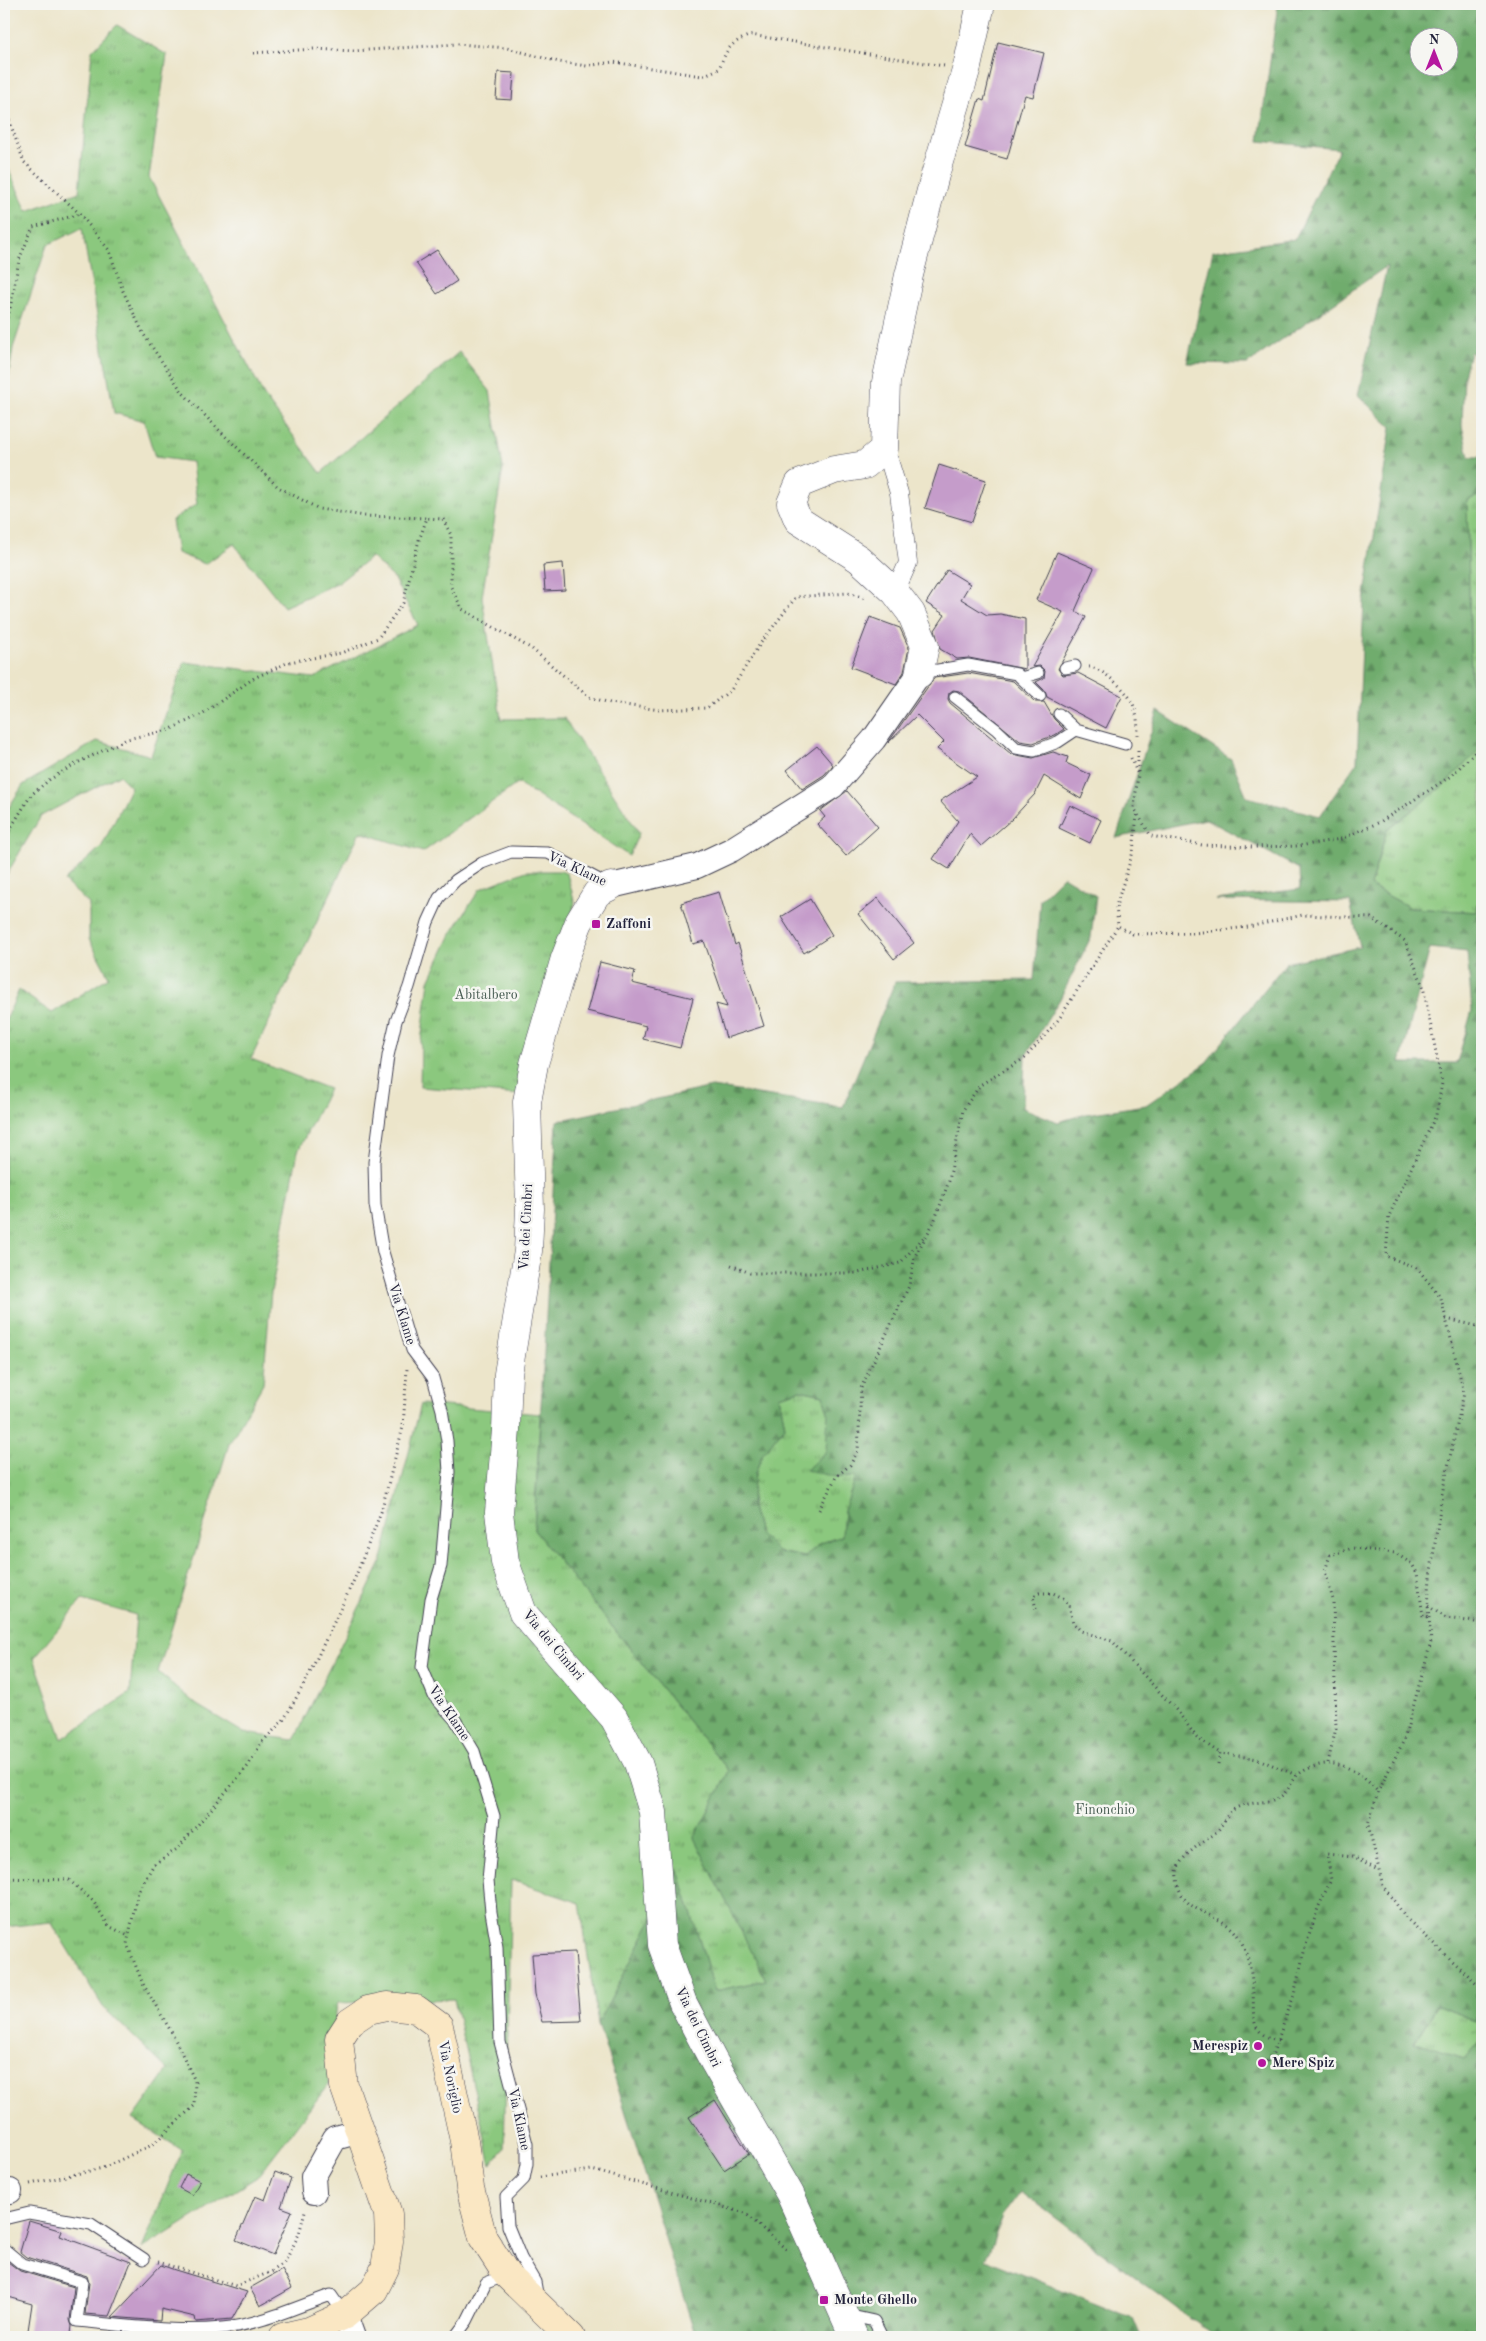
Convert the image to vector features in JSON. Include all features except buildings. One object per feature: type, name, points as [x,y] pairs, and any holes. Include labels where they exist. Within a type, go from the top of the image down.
[{"type":"main road","name":"Via Noriglio","points":[[283,2337],[309,2331],[349,2326],[374,2290],[385,2268],[389,2241],[388,2214],[344,2086],[339,2039],[350,2022],[368,2010],[387,2006],[416,2009],[439,2026],[464,2141],[470,2188],[483,2238],[507,2275],[570,2337]]},
{"type":"street","points":[[895,592],[908,563],[899,493],[884,449],[886,382],[909,276],[935,175],[967,67],[981,4]]},
{"type":"street","points":[[884,449],[865,465],[834,470],[799,484],[791,503],[798,520],[859,559],[895,592],[910,613],[925,646],[923,677]]},
{"type":"street","name":"Via Klame","points":[[611,886],[697,866],[730,850],[834,786],[923,677]]},
{"type":"street","name":"Via dei Cimbri","points":[[611,886],[597,893],[575,930],[534,1064],[528,1102],[530,1209],[528,1252],[508,1374],[506,1430],[499,1512],[505,1562],[523,1613],[614,1718],[638,1763],[653,1812],[662,1945],[683,2002],[714,2062],[790,2194],[848,2326]]},
{"type":"street","points":[[314,2192],[313,2177],[335,2138],[360,2131]]},
{"type":"lane","points":[[923,677],[968,665],[1016,674],[1040,696]]},
{"type":"lane","points":[[1021,678],[1038,672]]},
{"type":"lane","points":[[955,697],[997,730],[1016,748],[1034,751],[1058,742],[1076,730]]},
{"type":"lane","points":[[1059,714],[1076,730],[1125,744]]},
{"type":"lane","name":"Via Klame","points":[[524,2179],[528,2164],[527,2144],[500,2042],[497,1946],[488,1880],[494,1816],[474,1751],[456,1721],[434,1696],[422,1667],[431,1599],[441,1566],[449,1472],[443,1418],[433,1378],[412,1350],[383,1252],[375,1205],[374,1162],[382,1099],[394,1030],[428,922],[439,898],[456,880],[482,863],[511,852],[548,853],[611,886]]},
{"type":"lane","points":[[524,2179],[506,2197],[508,2226],[521,2258],[535,2282],[538,2305]]},
{"type":"lane","points":[[4,2219],[29,2213],[91,2224],[144,2259]]},
{"type":"lane","points":[[4,2249],[22,2264],[82,2282],[77,2321],[173,2329],[223,2328],[256,2322],[332,2295],[349,2326]]},
{"type":"lane","points":[[455,2337],[467,2321],[486,2283],[507,2275]]},
{"type":"lane","points":[[848,2326],[874,2321],[882,2337]]},
{"type":"path","points":[[253,54],[314,49],[354,51],[458,44],[507,48],[559,62],[587,66],[613,62],[702,76],[719,69],[725,54],[734,41],[751,35],[930,65],[967,67]]},
{"type":"path","points":[[4,106],[24,162],[80,214],[109,250],[123,291],[144,336],[183,393],[278,487],[319,509],[365,516],[443,519],[451,535],[451,586],[462,610],[532,649],[589,697],[610,703],[660,710],[707,708],[731,690],[760,644],[796,597],[848,593],[866,599]]},
{"type":"path","points":[[4,327],[10,309],[19,260],[33,227],[80,214]]},
{"type":"path","points":[[4,839],[31,795],[49,780],[76,763],[127,739],[169,730],[202,714],[254,678],[289,662],[341,653],[378,638],[403,603],[419,540],[427,518]]},
{"type":"path","points":[[1070,667],[1095,667],[1118,684],[1133,702],[1138,738]]},
{"type":"path","points":[[1125,744],[1138,776]]},
{"type":"path","points":[[1138,748],[1138,776],[1134,808],[1151,836],[1202,845],[1299,846],[1342,839],[1380,822],[1451,776],[1482,745]]},
{"type":"path","points":[[819,1510],[836,1476],[850,1465],[858,1451],[861,1388],[909,1286],[914,1256],[928,1233],[949,1181],[963,1110],[980,1085],[1025,1058],[1059,1019],[1118,926],[1116,906],[1133,852],[1137,815]]},
{"type":"path","points":[[1118,926],[1133,934],[1194,933],[1248,927],[1303,916],[1371,918],[1405,941],[1423,986],[1442,1083],[1436,1115],[1389,1216],[1386,1256],[1417,1268],[1441,1298],[1464,1393],[1442,1494],[1430,1578],[1428,1606],[1431,1642],[1404,1740],[1378,1792],[1368,1824],[1383,1886],[1408,1920],[1482,1988]]},
{"type":"path","points":[[732,1265],[750,1273],[858,1273],[900,1263],[928,1233]]},
{"type":"path","points":[[1446,1319],[1482,1327]]},
{"type":"path","points":[[7,2192],[42,2180],[103,2168],[152,2145],[194,2106],[195,2081],[172,2033],[150,1998],[133,1963],[127,1944],[138,1892],[154,1864],[177,1849],[248,1766],[261,1743],[283,1721],[322,1649],[368,1549],[393,1467],[403,1427],[408,1336]]},
{"type":"path","points":[[1328,1763],[1336,1728],[1333,1600],[1325,1571],[1330,1555],[1353,1548],[1395,1554],[1412,1564],[1417,1573],[1424,1616],[1429,1616]]},
{"type":"path","points":[[1036,1610],[1033,1596],[1039,1593],[1053,1593],[1063,1598],[1069,1605],[1073,1623],[1081,1631],[1112,1640],[1178,1712],[1197,1738],[1220,1753],[1258,1759],[1296,1776]]},
{"type":"path","points":[[1428,1606],[1446,1618],[1482,1623]]},
{"type":"path","points":[[1218,1764],[1220,1753]]},
{"type":"path","points":[[1278,2040],[1269,2038],[1260,2032],[1256,2026],[1249,1964],[1235,1932],[1222,1922],[1190,1906],[1176,1877],[1180,1864],[1188,1853],[1218,1830],[1224,1819],[1234,1809],[1281,1796],[1291,1786],[1296,1776],[1313,1767],[1328,1763],[1355,1771],[1366,1779],[1378,1792]]},
{"type":"path","points":[[1262,2063],[1266,2062],[1273,2054],[1294,1995],[1305,1948],[1318,1908],[1331,1880],[1327,1854],[1353,1857],[1379,1870]]},
{"type":"path","points":[[4,1878],[69,1880],[93,1901],[109,1926],[128,1936]]},
{"type":"path","points":[[524,2179],[592,2170],[745,2213],[792,2254]]},
{"type":"path","points":[[144,2259],[236,2286],[273,2271],[285,2262],[299,2234],[306,2207],[314,2192]]},
{"type":"green space","name":"Finonchio","points":[[1278,4],[1482,4],[1482,114],[1477,130],[1482,148],[1482,359],[1470,352],[1464,376],[1462,426],[1469,457],[1482,457],[1482,495],[1467,500],[1471,678],[1482,747],[1443,786],[1387,830],[1370,886],[1411,908],[1477,912],[1482,880],[1482,2024],[1437,2005],[1414,2042],[1464,2059],[1482,2038],[1482,2337],[1216,2337],[1021,2192],[1003,2216],[986,2260],[1133,2318],[1141,2337],[696,2337],[598,2024],[678,1870],[715,1991],[766,1980],[694,1838],[729,1771],[534,1530],[557,1121],[712,1087],[843,1107],[895,982],[1034,980],[1040,899],[1063,876],[1096,896],[1091,937],[1060,999],[1025,1057],[1023,1108],[1058,1122],[1086,1114],[1146,1105],[1205,1064],[1286,963],[1360,947],[1350,902],[1216,900],[1300,889],[1299,869],[1206,819],[1116,838],[1158,711],[1231,759],[1247,797],[1320,816],[1357,762],[1364,601],[1391,427],[1358,395],[1387,266],[1247,364],[1187,363],[1213,251],[1295,239],[1339,149],[1259,141]],"holes":[[[1430,948],[1467,952],[1472,1010],[1457,1063],[1400,1063]],[[800,1390],[823,1395],[828,1412],[826,1451],[806,1470],[836,1477],[856,1477],[844,1511],[842,1536],[821,1543],[804,1557],[778,1552],[759,1533],[751,1504],[755,1474],[762,1455],[785,1426],[779,1396]]]},
{"type":"green space","points":[[117,25],[167,55],[149,177],[266,399],[321,473],[459,352],[490,391],[503,468],[482,597],[501,719],[564,718],[639,833],[629,856],[518,783],[423,852],[360,832],[251,1059],[329,1089],[298,1151],[271,1292],[263,1384],[229,1444],[158,1672],[197,1705],[244,1733],[294,1740],[381,1563],[421,1404],[540,1414],[534,1530],[729,1771],[695,1838],[766,1980],[715,1991],[678,1871],[598,2024],[580,1903],[511,1880],[504,2149],[491,2165],[454,1999],[337,2003],[328,2085],[257,2177],[142,2249],[182,2150],[133,2119],[168,2070],[103,2007],[51,1922],[4,1927],[4,1024],[19,990],[52,1013],[109,977],[89,939],[89,904],[64,881],[102,846],[131,787],[119,775],[41,816],[4,879],[4,815],[23,785],[97,741],[151,756],[184,662],[314,678],[418,625],[393,577],[371,557],[339,582],[284,607],[234,544],[205,564],[177,553],[172,520],[197,504],[192,462],[155,457],[144,421],[114,413],[82,228],[47,245],[13,348],[4,409],[4,159],[27,211],[79,192],[92,51]],"holes":[[[82,1600],[136,1615],[130,1693],[62,1739],[34,1658]]]},
{"type":"green space","points":[[1482,495],[1482,747],[1471,678],[1467,500]]},
{"type":"green space","points":[[1482,747],[1482,880],[1477,912],[1411,908],[1370,886],[1387,830],[1443,786]]},
{"type":"green space","name":"Abitalbero","points":[[526,871],[561,871],[567,874],[575,903],[520,1095],[420,1087],[421,1041],[429,981],[452,932],[480,889]]},
{"type":"green space","points":[[800,1390],[823,1395],[828,1412],[836,1477],[856,1477],[844,1511],[842,1536],[821,1543],[805,1557],[778,1552],[759,1533],[751,1504],[755,1474],[762,1455],[785,1426],[779,1396]]},
{"type":"green space","points":[[1437,2005],[1482,2024],[1482,2038],[1464,2059],[1414,2043]]},
{"type":"place","name":"Zaffoni","points":[[596,924]]},
{"type":"place","name":"Merespiz","points":[[1258,2046]]},
{"type":"place","name":"Mere Spiz","points":[[1262,2063]]},
{"type":"place","name":"Monte Ghello","points":[[824,2300]]}]
